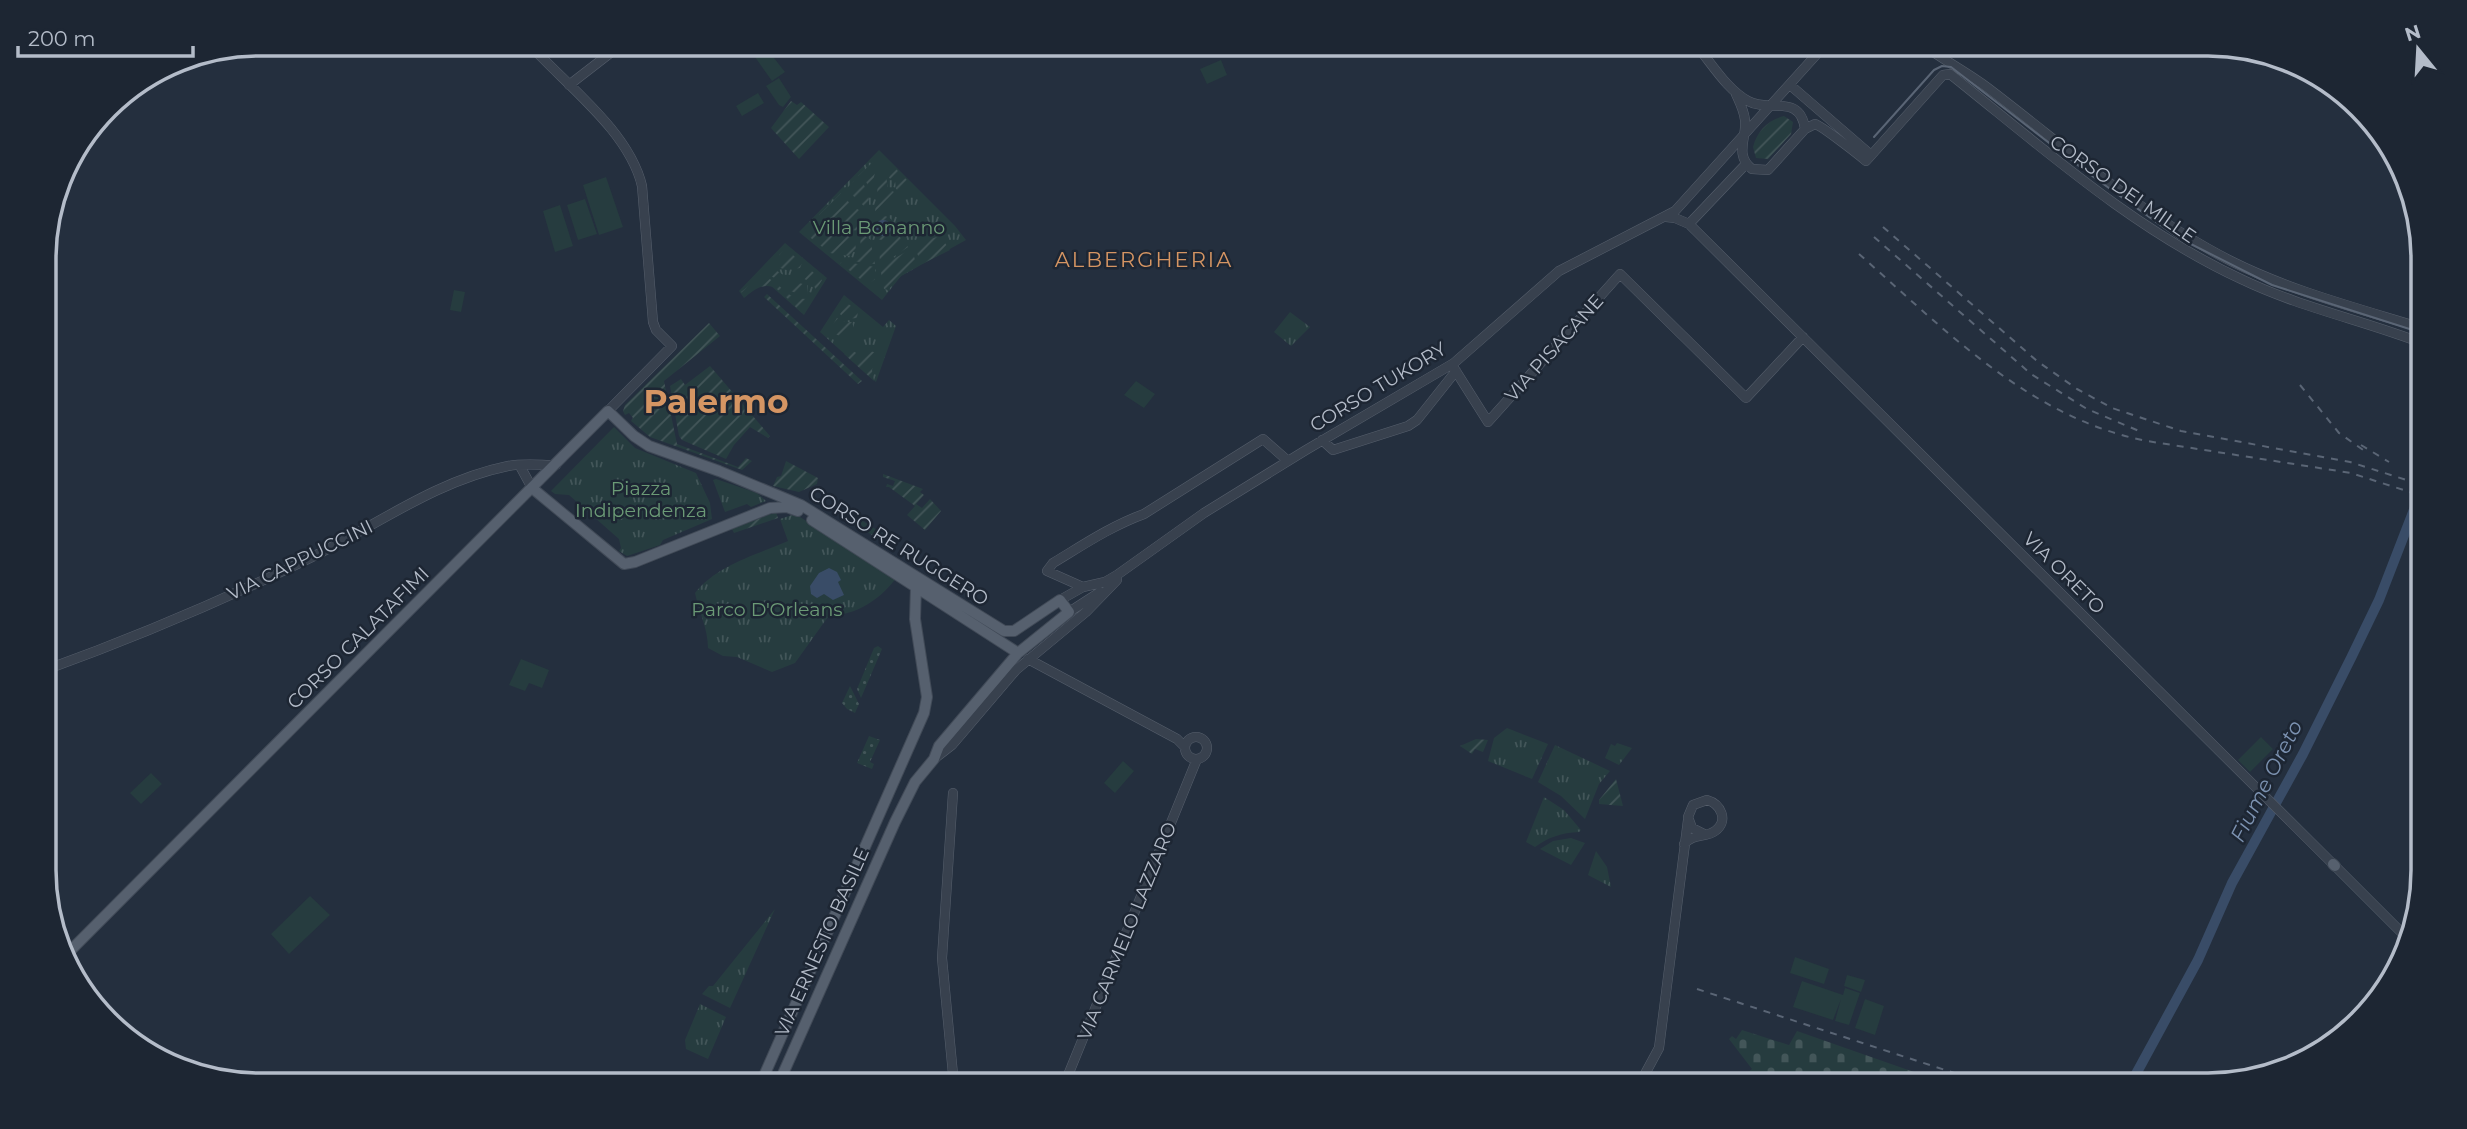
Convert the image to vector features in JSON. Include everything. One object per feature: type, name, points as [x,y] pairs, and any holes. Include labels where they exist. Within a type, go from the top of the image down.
[{"type":"main road","name":"CORSO CALATAFIMI","points":[[72,949],[608,411]]},
{"type":"main road","points":[[532,488],[624,564],[770,508],[776,500],[772,494],[719,471],[649,446],[608,411]]},
{"type":"main road","name":"CORSO RE RUGGERO","points":[[772,494],[812,511],[1007,632]]},
{"type":"main road","name":"CORSO RE RUGGERO","points":[[770,508],[787,507],[800,512],[1023,656]]},
{"type":"main road","name":"VIA ERNESTO BASILE","points":[[765,1073],[927,704],[915,619],[916,586]]},
{"type":"main road","points":[[1060,600],[1073,609]]},
{"type":"main road","name":"CORSO TUKORY","points":[[1007,632],[1020,627],[1060,600]]},
{"type":"main road","name":"CORSO TUKORY","points":[[1008,663],[1023,656],[1073,609]]},
{"type":"main road","name":"VIA ERNESTO BASILE","points":[[783,1073],[915,782],[933,759],[939,746],[1008,663]]},
{"type":"street","points":[[541,56],[569,85],[606,56]]},
{"type":"street","points":[[1705,56],[1735,92],[1748,102],[1771,107],[1785,105],[1794,109],[1801,115],[1805,129]]},
{"type":"street","points":[[1745,134],[1815,56]]},
{"type":"street","points":[[1735,92],[1745,117],[1741,152],[1746,164],[1757,171],[1768,170],[1805,129],[1813,125],[1820,125],[1866,161],[1943,75],[1945,67],[1939,57]]},
{"type":"street","name":"CORSO DEI MILLE","points":[[1939,57],[1987,87],[2155,216],[2200,244],[2248,269],[2289,286],[2411,325]]},
{"type":"street","name":"CORSO DEI MILLE","points":[[1943,75],[1950,74],[2052,156],[2180,248],[2282,297],[2411,339]]},
{"type":"street","name":"CORSO CALATAFIMI","points":[[569,85],[620,138],[637,167],[645,206],[653,322],[656,330],[672,346],[608,411]]},
{"type":"street","points":[[1790,85],[1874,152]]},
{"type":"street","name":"CORSO TUKORY","points":[[1322,440],[1333,450],[1408,426],[1421,415],[1454,368],[1559,271],[1675,211],[1745,134]]},
{"type":"street","points":[[1663,217],[1675,218],[1692,227],[1746,164]]},
{"type":"street","name":"VIA ORETO","points":[[1692,227],[2401,932]]},
{"type":"street","name":"VIA PISACANE","points":[[1454,368],[1488,422],[1620,274],[1746,398],[1803,337]]},
{"type":"street","name":"CORSO TUKORY","points":[[1060,600],[1083,587],[1105,582],[1204,513],[1322,440],[1454,368]]},
{"type":"street","points":[[1051,573],[1053,563],[1103,532],[1129,518],[1140,516],[1263,439],[1288,461]]},
{"type":"street","name":"VIA CAPPUCCINI","points":[[56,666],[244,590],[357,534],[431,492],[481,473],[512,465],[556,464]]},
{"type":"street","points":[[520,466],[532,488]]},
{"type":"street","name":"CORSO TUKORY","points":[[1023,656],[1086,612],[1130,567]]},
{"type":"street","points":[[1051,573],[1083,587],[1083,596],[1073,609]]},
{"type":"street","points":[[1051,573],[1063,586],[1060,600]]},
{"type":"street","name":"CORSO TUKORY","points":[[1073,609],[1108,588]]},
{"type":"street","points":[[1023,656],[1177,739],[1193,758],[1204,756],[1208,749],[1204,739],[1197,736],[1191,737],[1185,747]]},
{"type":"street","name":"VIA ERNESTO BASILE","points":[[933,759],[952,745],[1012,674],[1023,656]]},
{"type":"street","name":"VIA CARMELO LAZZARO","points":[[1069,1073],[1190,778],[1193,758]]},
{"type":"street","points":[[953,793],[942,958],[953,1073]]},
{"type":"street","points":[[1645,1073],[1659,1048],[1684,844],[1690,810],[1696,803],[1704,800],[1716,803],[1722,812],[1721,823],[1713,832],[1690,838],[1684,844]]},
{"type":"street","points":[[880,815],[889,819],[899,814]]},
{"type":"street","points":[[1688,820],[1694,830],[1704,834]]},
{"type":"street","points":[[798,998],[814,1005]]},
{"type":"green space","points":[[772,56],[785,72],[772,81],[755,57]]},
{"type":"green space","points":[[1221,60],[1227,75],[1207,84],[1200,69]]},
{"type":"green space","points":[[779,78],[791,97],[783,107],[766,86]]},
{"type":"green space","points":[[758,93],[764,103],[742,116],[736,106]]},
{"type":"green space","points":[[791,101],[797,105],[801,102],[829,127],[799,159],[771,128]]},
{"type":"green space","points":[[1784,116],[1793,122],[1791,134],[1768,159],[1756,158],[1753,147],[1760,131],[1768,123]]},
{"type":"green space","name":"Villa Bonanno","points":[[879,150],[966,240],[901,276],[882,300],[799,232]]},
{"type":"green space","points":[[876,159],[871,191],[865,180],[858,176]]},
{"type":"green space","points":[[895,168],[910,183],[899,191],[895,181],[889,178]]},
{"type":"green space","points":[[879,174],[886,176],[888,188],[894,192],[875,212]]},
{"type":"green space","points":[[606,177],[623,227],[599,235],[583,185]]},
{"type":"green space","points":[[857,178],[867,192],[868,210],[846,189]]},
{"type":"green space","points":[[841,193],[852,206],[864,213],[866,232],[825,226],[820,221],[819,215]]},
{"type":"green space","points":[[585,199],[597,234],[578,240],[567,205]]},
{"type":"green space","points":[[560,205],[573,246],[555,252],[543,211]]},
{"type":"green space","points":[[883,216],[894,223],[895,228],[888,239],[883,240],[872,233],[871,228],[878,217]]},
{"type":"green space","points":[[813,231],[846,235],[855,242],[856,250],[849,256],[830,253],[807,235]]},
{"type":"green space","points":[[860,236],[870,239],[875,264],[852,261],[861,250]]},
{"type":"green space","points":[[899,236],[908,247],[880,263],[879,247],[891,244]]},
{"type":"green space","points":[[940,236],[950,250],[922,264],[915,249]]},
{"type":"green space","points":[[785,243],[827,278],[804,315],[770,285],[758,286],[744,298],[739,291]]},
{"type":"green space","points":[[786,249],[802,263],[800,268],[786,270],[778,267],[779,255]]},
{"type":"green space","points":[[909,250],[913,253],[917,267],[901,276],[888,290],[884,289],[880,267]]},
{"type":"green space","points":[[773,263],[774,269],[785,276],[784,280],[760,275]]},
{"type":"green space","points":[[840,263],[875,267],[875,279],[864,282]]},
{"type":"green space","points":[[806,266],[822,280],[816,290],[812,282],[799,277]]},
{"type":"green space","points":[[765,277],[792,296],[807,299],[807,308],[802,313],[782,293],[770,286],[755,290],[745,297],[741,292]]},
{"type":"green space","points":[[791,281],[807,285],[808,293],[790,291],[786,285]]},
{"type":"green space","points":[[454,290],[465,292],[461,312],[450,310]]},
{"type":"green space","points":[[767,294],[862,381],[858,384],[764,297]]},
{"type":"green space","points":[[844,295],[883,327],[889,320],[896,326],[876,382],[820,332]]},
{"type":"green space","points":[[847,303],[858,311],[857,318],[845,319],[840,314]]},
{"type":"green space","points":[[1290,312],[1310,327],[1291,346],[1274,332]]},
{"type":"green space","points":[[837,318],[843,322],[852,322],[853,332],[846,339],[829,331]]},
{"type":"green space","points":[[709,323],[720,336],[664,381],[677,444],[738,467],[746,458],[752,461],[742,470],[650,437],[631,421],[633,418],[629,413],[625,415],[623,411],[625,405]]},
{"type":"green space","points":[[853,351],[863,357],[870,351],[877,353],[872,370],[874,381],[844,354]]},
{"type":"green space","points":[[710,366],[770,436],[768,438],[750,427],[726,459],[682,440],[670,386],[681,379],[685,385]]},
{"type":"green space","points":[[1136,381],[1155,394],[1144,408],[1124,395]]},
{"type":"green space","name":"Piazza Indipendenza","points":[[614,427],[635,448],[696,473],[710,503],[712,519],[663,540],[660,545],[627,556],[619,551],[619,539],[569,495],[551,491]]},
{"type":"green space","points":[[786,461],[818,478],[817,484],[799,492],[773,486],[777,477],[781,476]]},
{"type":"green space","points":[[883,474],[923,489],[920,492],[924,495],[916,504],[922,508],[930,499],[941,511],[925,530],[907,515],[915,506],[886,487],[887,484],[893,486],[895,481],[883,477]]},
{"type":"green space","points":[[713,480],[757,493],[766,501],[725,512]]},
{"type":"green space","points":[[776,512],[778,518],[734,533],[732,529]]},
{"type":"green space","name":"Parco D'Orleans","points":[[792,515],[800,517],[896,578],[867,605],[849,613],[830,614],[795,663],[772,672],[737,657],[723,656],[708,648],[695,593],[704,583],[726,568],[788,541],[780,519]]},
{"type":"green space","points":[[861,520],[885,535],[882,541],[854,524],[856,521],[860,523]]},
{"type":"green space","points":[[878,646],[882,649],[861,698],[857,689],[874,648]]},
{"type":"green space","points":[[521,659],[549,670],[542,688],[529,683],[525,691],[509,685]]},
{"type":"green space","points":[[850,686],[859,704],[855,713],[842,703]]},
{"type":"green space","points":[[1507,728],[1548,744],[1532,779],[1488,761],[1494,738]]},
{"type":"green space","points":[[869,736],[880,740],[870,762],[874,764],[872,769],[857,763]]},
{"type":"green space","points":[[2261,737],[2273,749],[2250,772],[2238,760]]},
{"type":"green space","points":[[1476,739],[1488,740],[1483,752],[1475,749],[1472,754],[1460,746]]},
{"type":"green space","points":[[1617,743],[1632,748],[1619,765],[1605,758],[1611,744],[1615,746]]},
{"type":"green space","points":[[1555,745],[1610,771],[1599,784],[1585,819],[1561,796],[1538,782]]},
{"type":"green space","points":[[1123,761],[1134,771],[1115,793],[1104,783]]},
{"type":"green space","points":[[151,773],[162,784],[141,804],[130,793]]},
{"type":"green space","points":[[1616,779],[1623,806],[1599,804],[1599,800]]},
{"type":"green space","points":[[1544,797],[1564,810],[1581,830],[1556,836],[1535,847],[1526,842]]},
{"type":"green space","points":[[1571,838],[1585,843],[1571,865],[1540,849],[1553,841]]},
{"type":"green space","points":[[1596,851],[1607,867],[1611,887],[1588,875]]},
{"type":"green space","points":[[310,896],[330,915],[289,954],[271,934]]},
{"type":"green space","points":[[775,909],[730,1008],[702,994],[709,986],[713,986]]},
{"type":"green space","points":[[1795,957],[1829,969],[1824,984],[1790,973]]},
{"type":"green space","points":[[1847,975],[1865,980],[1861,992],[1844,986]]},
{"type":"green space","points":[[1802,981],[1843,995],[1845,988],[1860,993],[1849,1025],[1835,1021],[1841,999],[1833,1020],[1793,1007]]},
{"type":"green space","points":[[1865,999],[1884,1006],[1875,1035],[1855,1028]]},
{"type":"green space","points":[[700,1004],[726,1017],[708,1059],[686,1049],[685,1040]]},
{"type":"green space","points":[[1742,1030],[1789,1045],[1797,1031],[1917,1073],[1747,1073],[1752,1069],[1729,1039],[1732,1036],[1736,1039]]},
{"type":"water","points":[[880,220],[886,220],[891,228],[889,234],[880,236],[875,231],[875,225]]},
{"type":"water","points":[[829,568],[837,572],[844,595],[833,600],[824,594],[817,598],[811,594],[810,586],[819,573]]},
{"type":"waterway","name":"Fiume Oreto","points":[[2137,1073],[2198,960],[2232,883],[2303,754],[2351,658],[2379,600],[2411,517]]},
{"type":"tram line","points":[[1874,137],[1934,70],[1942,66],[1951,67],[2088,173],[2177,237],[2272,285],[2411,329]]},
{"type":"railway","points":[[1883,227],[2037,361],[2077,389],[2112,408],[2181,431],[2350,462],[2411,481]]},
{"type":"railway","points":[[1874,237],[2031,374],[2087,409],[2139,431]]},
{"type":"railway","points":[[1859,254],[1991,367],[2027,392],[2065,413],[2105,430],[2147,441],[2351,473],[2411,492]]},
{"type":"railway","points":[[2300,385],[2339,433],[2366,452]]},
{"type":"railway","points":[[2361,445],[2389,462]]},
{"type":"railway","points":[[1697,989],[1954,1073]]},
{"type":"district","name":"ALBERGHERIA","points":[[1144,259]]},
{"type":"district","name":"Palermo","points":[[716,401]]}]
